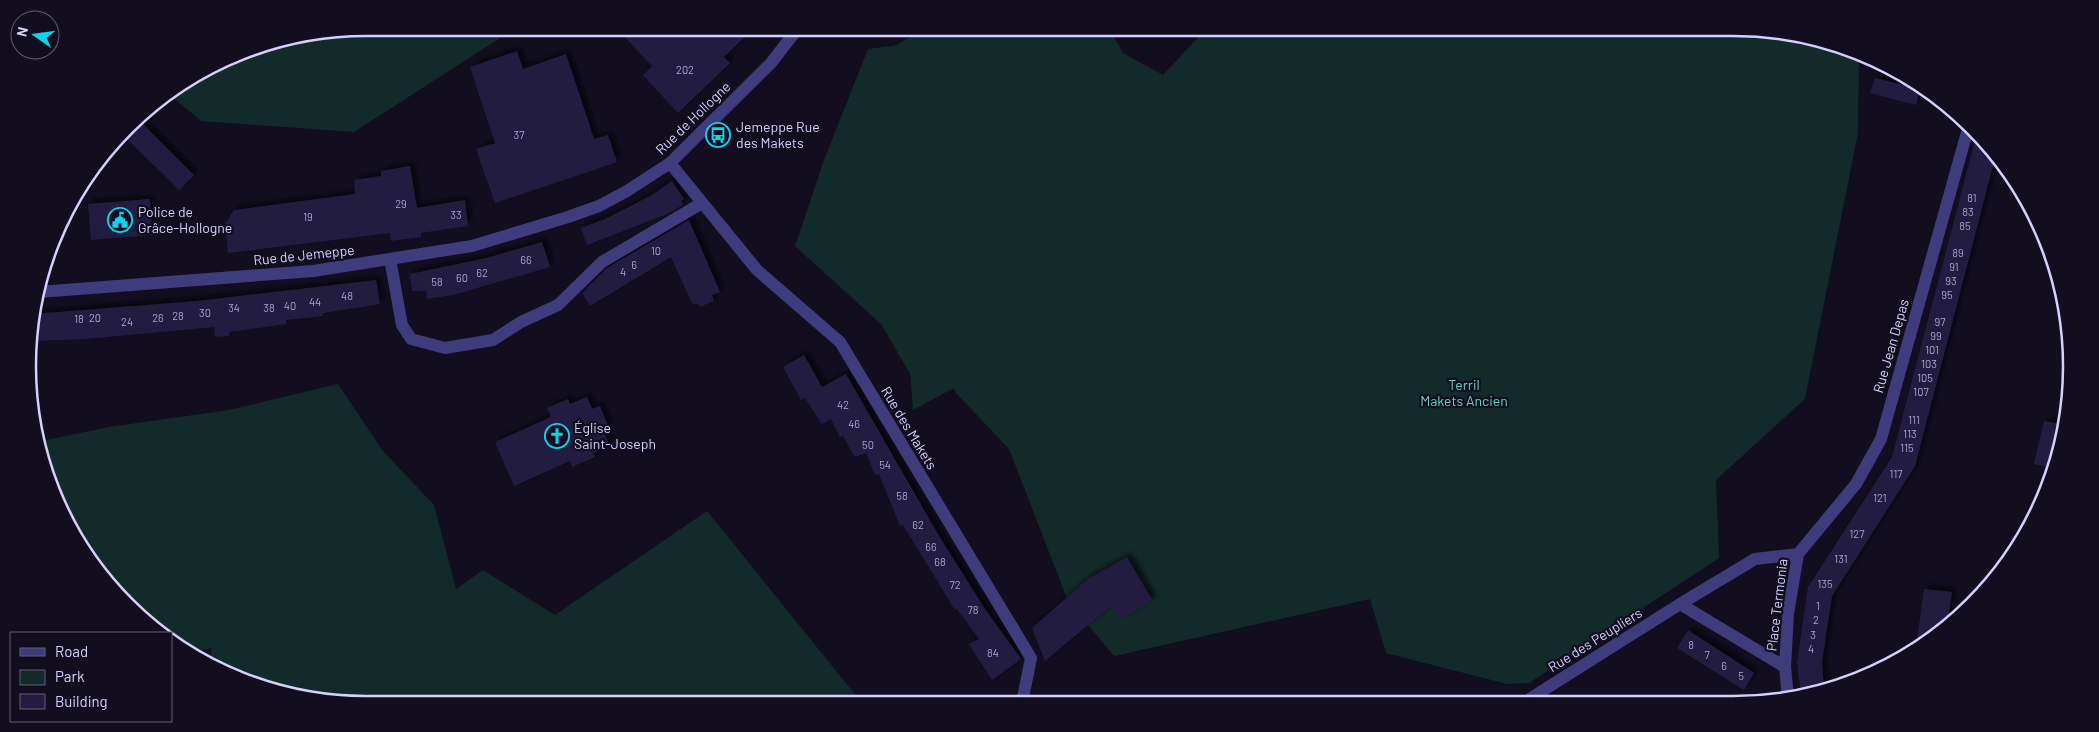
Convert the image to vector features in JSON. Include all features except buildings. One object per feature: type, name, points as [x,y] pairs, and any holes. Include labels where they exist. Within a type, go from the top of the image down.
[{"type":"street","name":"Rue de Hollogne","points":[[568,217],[599,206],[627,191],[670,163],[771,63],[792,36]]},
{"type":"street","name":"Rue Jean Depas","points":[[1798,554],[1856,484],[1881,438],[1967,134]]},
{"type":"street","name":"Rue des Makets","points":[[670,163],[757,270],[840,342],[1031,658],[1023,696]]},
{"type":"street","points":[[390,259],[402,325],[411,339],[446,348],[493,340],[520,322],[558,305],[602,262],[702,203]]},
{"type":"street","name":"Rue de Jemeppe","points":[[45,292],[313,271],[472,246],[568,217]]},
{"type":"street","name":"Place Termonia","points":[[1798,554],[1788,614],[1785,667],[1680,604],[1755,559],[1798,554]]},
{"type":"street","name":"Rue des Peupliers","points":[[1534,696],[1680,604]]},
{"type":"street","points":[[1785,667],[1787,691]]},
{"type":"green space","points":[[503,36],[354,132],[201,121],[174,98],[220,70],[281,47],[344,37]]},
{"type":"green space","name":"Terril Makets Ancien","points":[[912,36],[1113,36],[1123,53],[1163,75],[1199,36],[1733,36],[1776,39],[1818,47],[1859,61],[1858,133],[1805,399],[1716,480],[1719,558],[1529,683],[1507,684],[1386,653],[1370,599],[1114,656],[1068,601],[1009,449],[956,393],[954,388],[913,410],[910,374],[881,324],[795,246],[824,160],[868,49],[897,45]]},
{"type":"green space","points":[[338,384],[383,451],[434,505],[456,589],[483,570],[555,615],[707,511],[856,696],[344,695],[281,685],[220,662],[210,657],[212,648],[200,651],[165,628],[133,599],[104,567],[70,512],[54,472],[45,440],[109,427],[229,410]]},
{"type":"place","name":"Jemeppe Rue des Makets","points":[[718,135]]},
{"type":"place","name":"Police de Grâce-Hollogne","points":[[120,220]]},
{"type":"place","name":"Église Saint-Joseph","points":[[557,436]]}]
